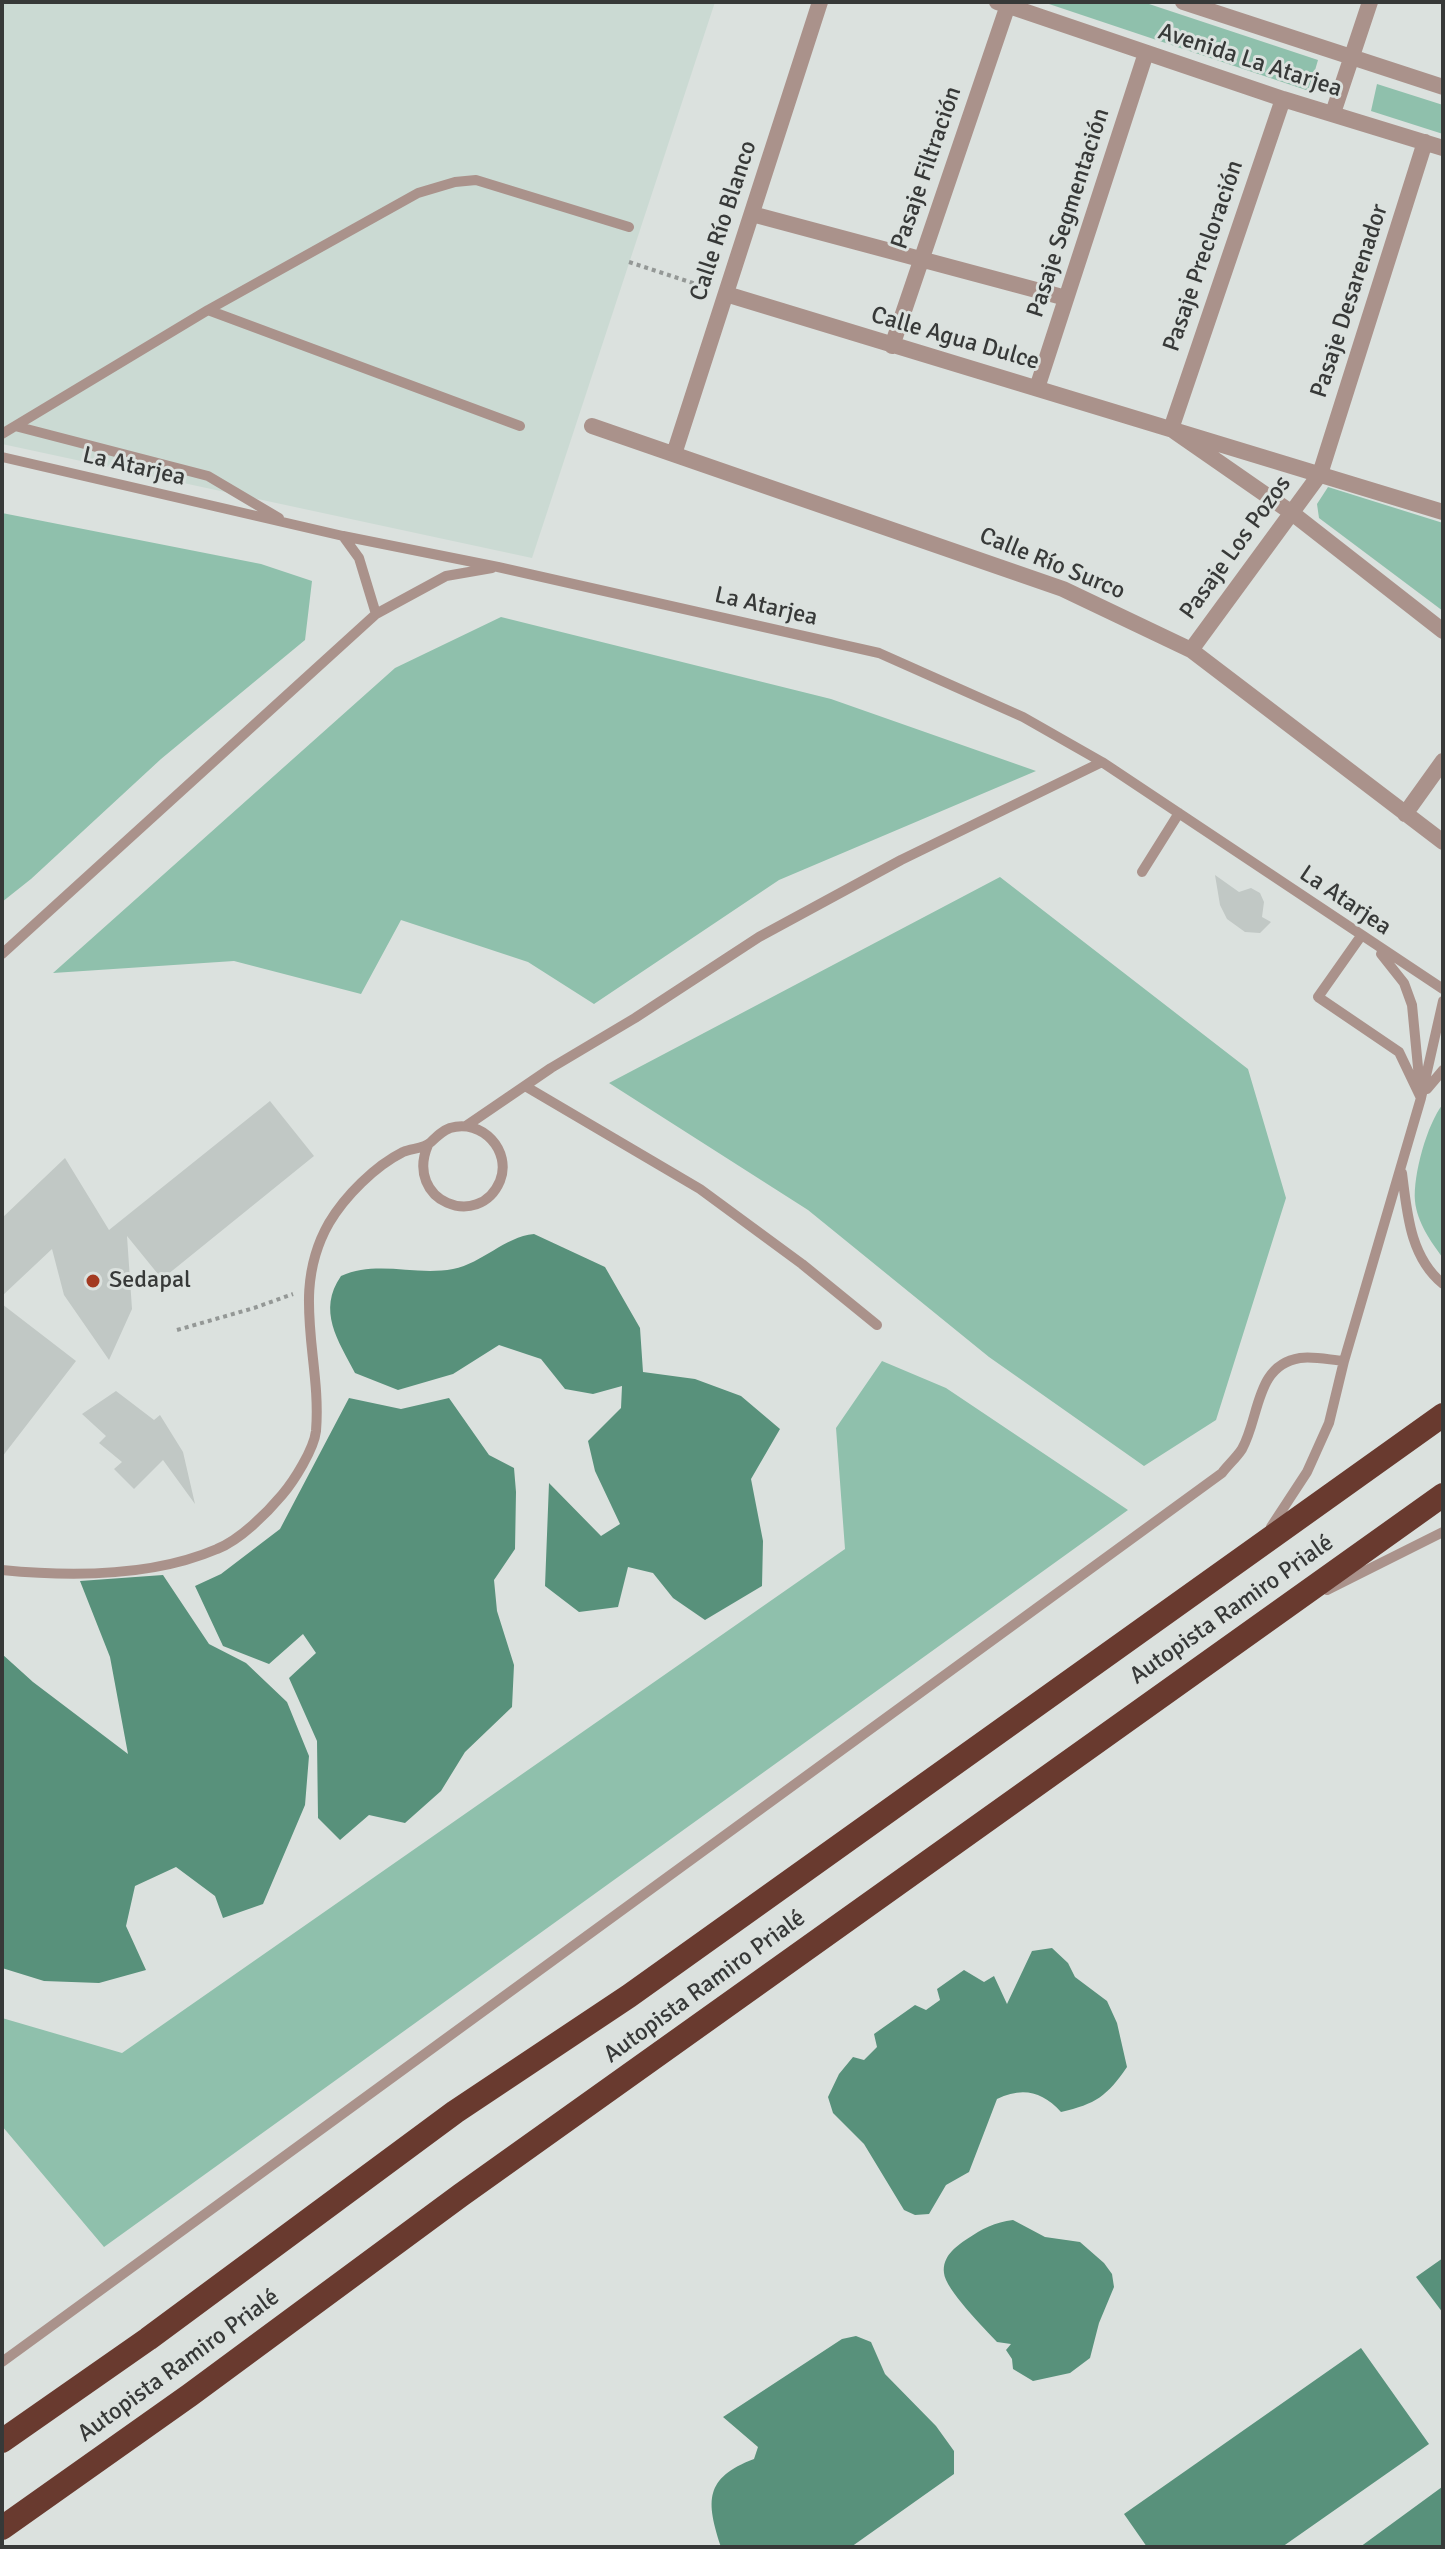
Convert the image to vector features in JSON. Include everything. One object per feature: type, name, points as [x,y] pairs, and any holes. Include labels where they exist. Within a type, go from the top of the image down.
[{"type":"highway","name":"Autopista Ramiro Prialé","points":[[2,2441],[148,2339],[455,2112],[629,1996],[1443,1415]]},
{"type":"highway","name":"Autopista Ramiro Prialé","points":[[2,2528],[1443,1495]]},
{"type":"street","name":"Calle Río Blanco","points":[[674,454],[820,2]]},
{"type":"street","name":"Avenida La Atarjea","points":[[1183,2],[1443,87]]},
{"type":"street","points":[[1333,113],[1370,2]]},
{"type":"street","name":"Avenida La Atarjea","points":[[1002,4],[1283,99],[1443,148]]},
{"type":"street","name":"Pasaje Filtración","points":[[892,346],[1002,4]]},
{"type":"street","name":"Pasaje Segmentación","points":[[1037,388],[1146,53]]},
{"type":"street","name":"Pasaje Precloración","points":[[1171,429],[1283,99]]},
{"type":"street","name":"Pasaje Desarenador","points":[[1320,474],[1425,142]]},
{"type":"street","points":[[752,214],[1066,298]]},
{"type":"street","name":"Calle Agua Dulce","points":[[726,294],[1443,512]]},
{"type":"street","name":"Calle Río Surco","points":[[592,426],[1063,589],[1191,650],[1443,842]]},
{"type":"street","name":"Calle Agua Dulce","points":[[1171,429],[1292,513],[1443,631]]},
{"type":"street","name":"Pasaje Los Pozos","points":[[1191,650],[1320,474]]},
{"type":"street","points":[[1405,814],[1443,761]]},
{"type":"lane","points":[[2,434],[208,310],[418,193],[455,182],[476,180],[629,227]]},
{"type":"lane","points":[[208,310],[520,426]]},
{"type":"lane","points":[[15,426],[208,476],[287,523]]},
{"type":"lane","name":"La Atarjea","points":[[2,457],[343,536],[498,567],[879,653],[1023,717],[1102,762],[1443,989]]},
{"type":"lane","points":[[343,536],[359,558],[376,614]]},
{"type":"lane","points":[[2,954],[376,614],[446,576],[498,567]]},
{"type":"lane","points":[[466,1126],[759,937],[901,860],[1102,762]]},
{"type":"lane","points":[[1142,872],[1179,813]]},
{"type":"lane","points":[[1361,936],[1318,997],[1399,1052],[1421,1098]]},
{"type":"lane","points":[[1374,945],[1404,983],[1412,1005],[1421,1098]]},
{"type":"lane","points":[[1253,1551],[1285,1509],[1307,1472],[1329,1423],[1344,1361],[1421,1098],[1443,1001]]},
{"type":"lane","points":[[1421,1098],[1443,1070]]},
{"type":"lane","points":[[525,1086],[700,1189],[802,1264],[877,1325]]},
{"type":"lane","points":[[466,1126],[479,1130],[498,1147],[503,1172],[499,1184],[481,1203],[468,1207],[443,1202],[432,1194],[422,1170],[428,1145],[438,1134],[452,1128],[466,1126]]},
{"type":"lane","points":[[2,1570],[40,1574],[160,1566],[220,1548],[267,1513],[294,1481],[316,1435],[307,1291],[313,1259],[330,1223],[371,1175],[403,1152],[428,1145]]},
{"type":"lane","points":[[1402,1168],[1410,1230],[1416,1247],[1436,1279],[1443,1284]]},
{"type":"lane","points":[[2,2362],[1222,1473],[1242,1450],[1266,1380],[1275,1369],[1287,1361],[1303,1357],[1344,1361]]},
{"type":"lane","points":[[1261,1623],[1443,1532]]},
{"type":"path","points":[[629,262],[726,294]]},
{"type":"path","points":[[177,1330],[307,1291]]},
{"type":"shaded area","points":[[2,2],[715,2],[532,558],[2,444]]},
{"type":"shaded area","points":[[1043,2],[1143,2],[1318,60],[1309,91]]},
{"type":"shaded area","points":[[1377,84],[1443,105],[1443,134],[1371,111]]},
{"type":"shaded area","points":[[1328,487],[1443,523],[1443,611],[1319,518],[1317,504]]},
{"type":"shaded area","points":[[2,513],[261,564],[312,581],[305,640],[161,759],[2,902]]},
{"type":"shaded area","points":[[501,617],[831,699],[1036,771],[779,880],[594,1004],[528,962],[401,920],[361,994],[234,961],[53,973],[395,668]]},
{"type":"shaded area","points":[[1000,877],[1248,1069],[1286,1198],[1216,1420],[1144,1466],[989,1357],[808,1210],[609,1083]]},
{"type":"shaded area","points":[[1443,1104],[1443,1258],[1422,1224],[1416,1209],[1415,1190],[1427,1137]]},
{"type":"shaded area","points":[[534,1234],[605,1267],[640,1328],[643,1372],[695,1379],[741,1396],[780,1429],[751,1479],[763,1541],[762,1586],[705,1620],[673,1598],[653,1573],[628,1567],[618,1607],[579,1612],[545,1586],[549,1483],[601,1536],[620,1524],[595,1471],[588,1441],[621,1408],[622,1386],[593,1394],[565,1389],[541,1359],[499,1345],[453,1374],[398,1390],[355,1373],[337,1337],[330,1313],[334,1289],[341,1276],[368,1269],[453,1269],[513,1240]]},
{"type":"shaded area","points":[[882,1361],[946,1388],[1128,1510],[104,2247],[2,2126],[2,2018],[122,2053],[845,1549],[836,1428]]},
{"type":"shaded area","points":[[349,1398],[401,1409],[449,1398],[489,1455],[514,1468],[515,1549],[494,1580],[497,1611],[514,1665],[512,1707],[465,1752],[441,1791],[405,1823],[369,1815],[340,1840],[318,1818],[317,1741],[289,1678],[316,1653],[303,1634],[269,1664],[223,1646],[195,1586],[221,1574],[280,1529]]},
{"type":"shaded area","points":[[163,1575],[209,1644],[246,1663],[287,1702],[309,1756],[305,1805],[263,1904],[223,1918],[215,1896],[176,1867],[135,1886],[126,1926],[146,1970],[99,1983],[44,1981],[2,1968],[2,1654],[33,1682],[128,1754],[110,1657],[80,1581]]},
{"type":"shaded area","points":[[1052,1948],[1068,1963],[1075,1977],[1107,2001],[1117,2023],[1127,2067],[1100,2097],[1061,2112],[1046,2099],[1031,2093],[1015,2093],[997,2099],[969,2172],[946,2185],[929,2214],[915,2215],[904,2210],[864,2144],[833,2113],[828,2097],[839,2074],[853,2057],[864,2060],[877,2047],[874,2034],[915,2005],[926,2010],[940,2000],[937,1989],[964,1970],[984,1982],[994,1976],[1007,2004],[1032,1951]]},
{"type":"shaded area","points":[[1013,2220],[1045,2237],[1080,2242],[1112,2274],[1114,2287],[1099,2323],[1090,2358],[1070,2373],[1033,2381],[1013,2369],[1012,2359],[1006,2350],[1011,2344],[997,2342],[966,2309],[946,2280],[945,2262],[954,2249],[983,2229]]},
{"type":"shaded area","points":[[1443,2258],[1443,2313],[1416,2277]]},
{"type":"shaded area","points":[[856,2336],[871,2342],[885,2374],[936,2426],[954,2451],[954,2474],[851,2547],[721,2547],[713,2517],[713,2493],[726,2474],[754,2459],[758,2447],[723,2417],[842,2339]]},
{"type":"shaded area","points":[[1361,2348],[1429,2444],[1282,2547],[1147,2547],[1124,2514]]},
{"type":"shaded area","points":[[1442,2487],[1443,2547],[1360,2547]]},
{"type":"building","points":[[1215,875],[1239,892],[1251,888],[1260,893],[1264,902],[1262,917],[1271,922],[1260,933],[1245,932],[1227,919],[1220,905]]},
{"type":"building","points":[[270,1101],[314,1156],[162,1279],[127,1236],[132,1309],[109,1360],[64,1295],[52,1249],[2,1296],[2,1218],[65,1158],[109,1230]]},
{"type":"building","points":[[2,1304],[76,1361],[2,1457]]},
{"type":"building","points":[[116,1391],[154,1420],[160,1415],[183,1452],[195,1504],[163,1460],[134,1489],[114,1469],[122,1462],[99,1443],[106,1436],[82,1414]]},
{"type":"place","name":"Sedapal","points":[[93,1281]]}]
